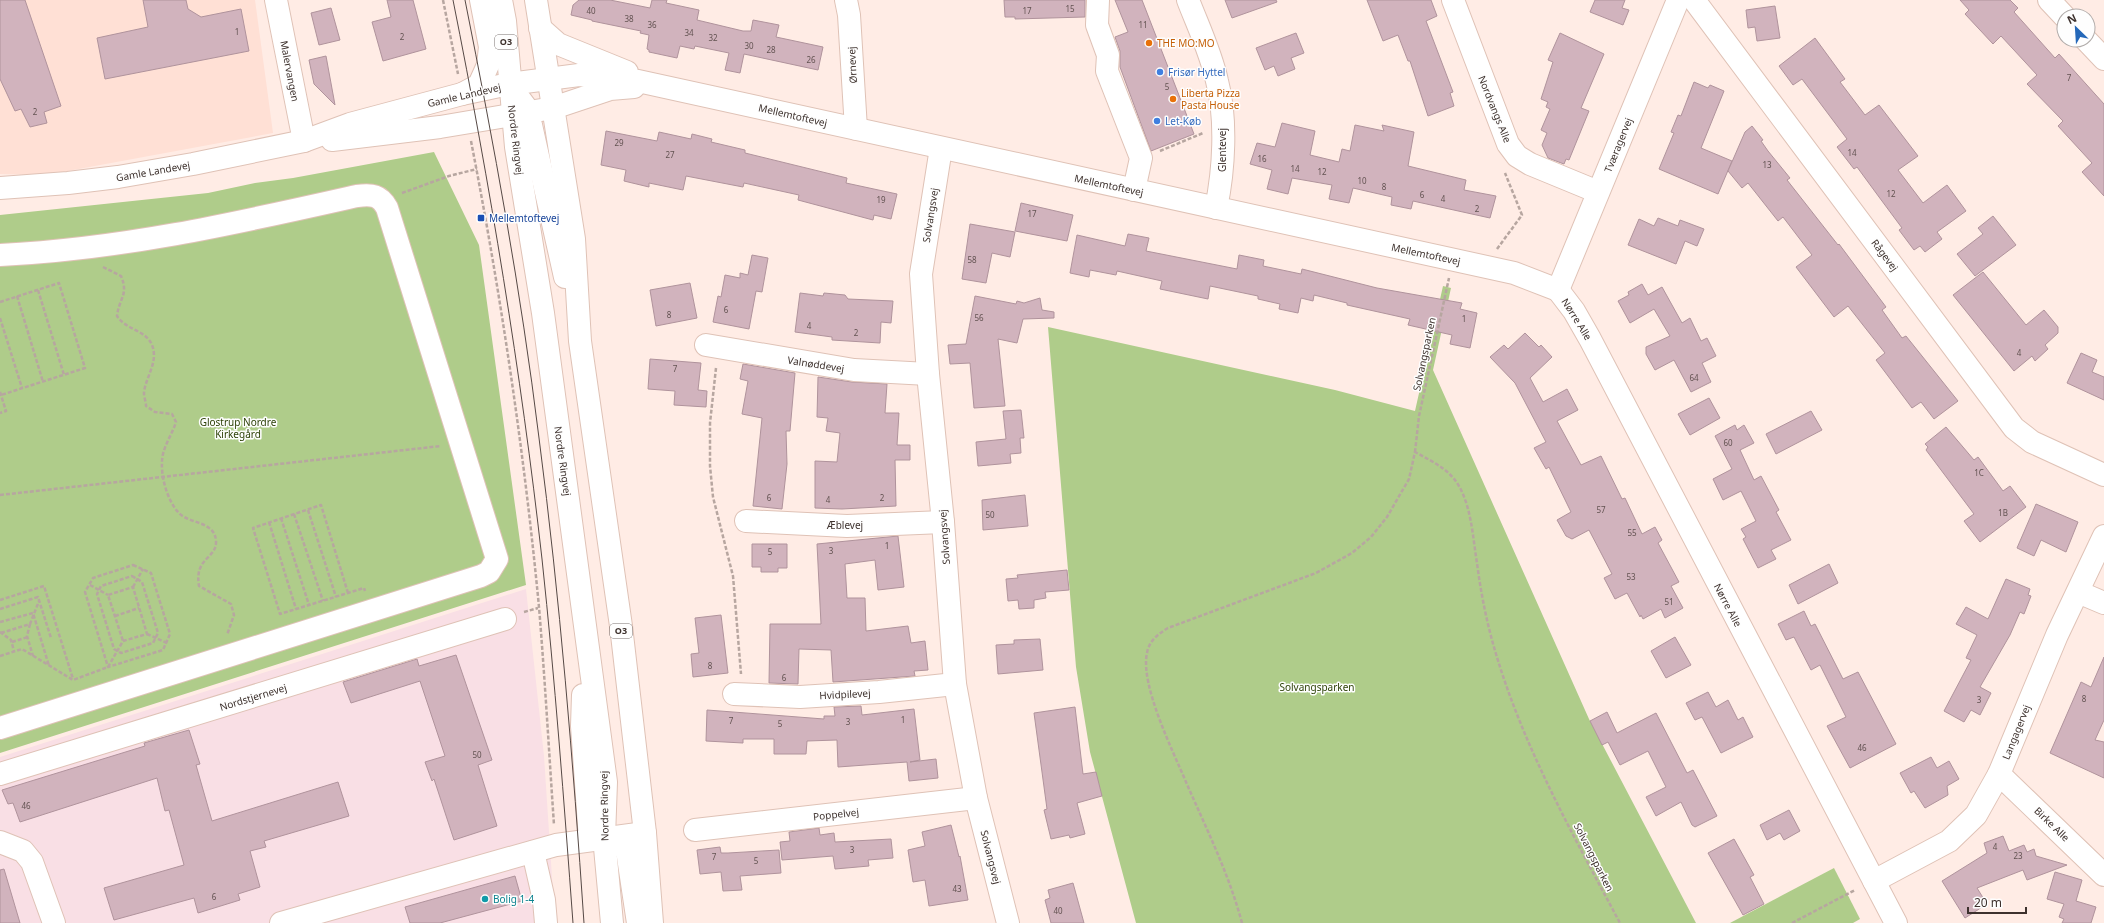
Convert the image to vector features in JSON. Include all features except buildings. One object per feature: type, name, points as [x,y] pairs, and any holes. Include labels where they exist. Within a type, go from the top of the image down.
[{"type":"street","name":"Malervangen","points":[[276,0],[304,141]]},
{"type":"street","points":[[462,94],[479,86],[488,64],[490,47],[481,0]]},
{"type":"street","name":"Nordre Ringvej","points":[[500,0],[505,21],[509,84],[520,113],[543,313],[606,782],[606,809],[597,839],[612,923]]},
{"type":"street","name":"O3","points":[[536,0],[574,239],[580,341],[620,618],[645,833],[652,923]]},
{"type":"street","name":"Ørnevej","points":[[846,0],[849,14],[856,129]]},
{"type":"street","points":[[1098,0],[1097,25],[1108,55],[1107,72],[1141,158],[1134,190]]},
{"type":"street","name":"Glentevej","points":[[1188,0],[1217,80],[1222,126],[1222,174],[1216,208]]},
{"type":"street","name":"Nordvangs Alle","points":[[1453,0],[1501,128],[1508,144],[1514,152],[1530,164],[1598,192]]},
{"type":"street","name":"Tværagervej","points":[[1558,290],[1678,0]]},
{"type":"street","name":"Rågevej","points":[[1694,0],[2014,428],[2032,442],[2104,475]]},
{"type":"street","points":[[2049,0],[2056,8]]},
{"type":"street","name":"Mellemtoftevej","points":[[540,28],[558,44],[659,85]]},
{"type":"street","points":[[2094,48],[2104,59]]},
{"type":"street","name":"Mellemtoftevej","points":[[509,84],[578,75],[601,76],[659,85],[1514,273],[1558,290]]},
{"type":"street","name":"Gamle Landevej","points":[[0,188],[68,184],[118,178],[193,164],[304,141],[350,124],[462,94],[509,84]]},
{"type":"street","name":"Mellemtoftevej","points":[[553,108],[610,89],[659,85]]},
{"type":"street","name":"Gamle Landevej","points":[[304,141],[333,140],[468,122],[553,108]]},
{"type":"street","points":[[520,113],[538,151],[580,341]]},
{"type":"street","name":"Solvangsvej","points":[[941,148],[921,274],[928,374],[943,522],[955,684],[976,798],[1008,923]]},
{"type":"street","points":[[0,255],[90,248],[154,239],[369,194],[377,196],[383,201],[387,208],[408,279],[496,552],[497,560],[494,567],[489,572],[481,576],[0,728]]},
{"type":"street","name":"Nørre Alle","points":[[1558,290],[1574,311],[1590,339],[1896,923]]},
{"type":"street","name":"Valnøddevej","points":[[712,347],[854,370],[928,374]]},
{"type":"street","name":"Æblevej","points":[[746,521],[847,526],[943,522]]},
{"type":"street","name":"Langagervej","points":[[1874,881],[1948,841],[1976,815],[1999,774],[2056,635],[2104,536]]},
{"type":"street","points":[[2078,592],[2104,603]]},
{"type":"street","name":"Nordstjernevej","points":[[0,774],[505,619]]},
{"type":"street","name":"Hvidpilevej","points":[[738,694],[800,697],[879,692],[955,684]]},
{"type":"street","name":"Birke Alle","points":[[1999,774],[2104,875]]},
{"type":"street","name":"Poppelvej","points":[[695,830],[976,798]]},
{"type":"street","points":[[281,923],[556,845],[645,833]]},
{"type":"street","points":[[597,839],[616,842],[627,850],[638,923]]},
{"type":"street","points":[[0,842],[23,851],[32,862],[54,923]]},
{"type":"street","points":[[533,852],[544,900],[546,923]]},
{"type":"path","points":[[443,0],[462,94]]},
{"type":"path","points":[[468,122],[503,327],[525,490],[539,608],[556,845]]},
{"type":"path","points":[[1141,158],[1222,126]]},
{"type":"path","points":[[1484,267],[1522,215],[1499,159],[1514,152]]},
{"type":"path","points":[[383,201],[442,178],[477,169]]},
{"type":"path","points":[[90,248],[91,256],[96,262],[121,276],[125,284],[125,294],[118,310],[118,316],[125,326],[143,334],[152,346],[153,361],[144,393],[146,406],[155,412],[172,414],[176,422],[165,446],[162,462],[170,500],[179,514],[188,520],[202,523],[212,530],[216,540],[214,551],[201,564],[197,575],[199,586],[231,604],[234,615],[226,643],[229,655]]},
{"type":"path","name":"Solvangsparken","points":[[1242,923],[1224,869],[1158,714],[1146,672],[1149,646],[1157,636],[1168,628],[1316,573],[1352,553],[1371,537],[1387,517],[1410,479],[1419,416],[1454,261]]},
{"type":"path","points":[[0,302],[58,283],[85,368],[0,394],[6,411],[0,413]]},
{"type":"path","points":[[38,290],[64,375]]},
{"type":"path","points":[[17,296],[43,382]]},
{"type":"path","points":[[0,318],[22,388]]},
{"type":"path","points":[[712,347],[710,466],[717,516],[733,576],[738,694]]},
{"type":"path","points":[[0,495],[461,443]]},
{"type":"path","name":"Solvangsparken","points":[[1415,452],[1443,467],[1457,482],[1462,491],[1469,511],[1486,617],[1496,655],[1514,708],[1582,852],[1620,923]]},
{"type":"path","points":[[348,593],[321,505],[253,528],[280,614],[323,600],[336,597],[364,588],[371,610]]},
{"type":"path","points":[[308,510],[336,597]]},
{"type":"path","points":[[294,514],[323,600]]},
{"type":"path","points":[[281,518],[309,605]]},
{"type":"path","points":[[269,522],[296,609]]},
{"type":"path","points":[[0,656],[22,649],[73,680],[163,650],[170,634],[151,573],[133,565],[93,578],[85,592],[108,668]]},
{"type":"path","points":[[143,569],[133,587],[147,634]]},
{"type":"path","points":[[132,576],[142,582],[158,633],[153,643],[121,653],[114,649],[97,594],[99,590],[101,586],[132,576]]},
{"type":"path","points":[[90,585],[108,595],[123,641]]},
{"type":"path","points":[[0,600],[44,586],[75,686]]},
{"type":"path","points":[[108,595],[133,587]]},
{"type":"path","points":[[0,609],[38,597],[51,638]]},
{"type":"path","points":[[34,657],[28,637],[33,613],[39,600]]},
{"type":"path","points":[[115,616],[139,608]]},
{"type":"path","points":[[33,613],[49,666]]},
{"type":"path","points":[[0,622],[33,613]]},
{"type":"path","points":[[0,632],[30,624]]},
{"type":"path","points":[[0,632],[12,642],[14,651]]},
{"type":"path","points":[[108,668],[123,641],[147,634],[167,643]]},
{"type":"path","points":[[12,642],[28,637]]},
{"type":"path","points":[[1792,923],[1874,881]]},
{"type":"shaded area","points":[[0,0],[255,0],[273,133],[46,175],[0,174]]},
{"type":"shaded area","points":[[526,589],[544,756],[555,923],[0,923],[0,757]]},
{"type":"green space","name":"Glostrup Nordre Kirkegård","points":[[434,152],[479,245],[526,585],[0,753],[0,215],[208,193],[255,183],[293,178]]},
{"type":"green space","name":"Solvangsparken","points":[[1443,286],[1451,288],[1433,370],[1589,719],[1696,923],[1136,923],[1090,752],[1076,667],[1048,327],[1335,390],[1415,411]]},
{"type":"green space","points":[[1834,868],[1860,919],[1853,923],[1730,923]]},
{"type":"tram line","points":[[453,0],[480,139],[504,279],[534,489],[551,650],[573,923]]},
{"type":"tram line","points":[[465,0],[506,218],[524,328],[547,498],[565,680],[584,923]]},
{"type":"place","name":"THE MO:MO","points":[[1149,43]]},
{"type":"place","name":"Frisør Hyttel","points":[[1160,72]]},
{"type":"place","name":"Liberta Pizza Pasta House","points":[[1173,99]]},
{"type":"place","name":"Let-Køb","points":[[1157,121]]},
{"type":"place","name":"Mellemtoftevej","points":[[481,218]]},
{"type":"place","name":"Bolig 1-4","points":[[485,899]]}]
